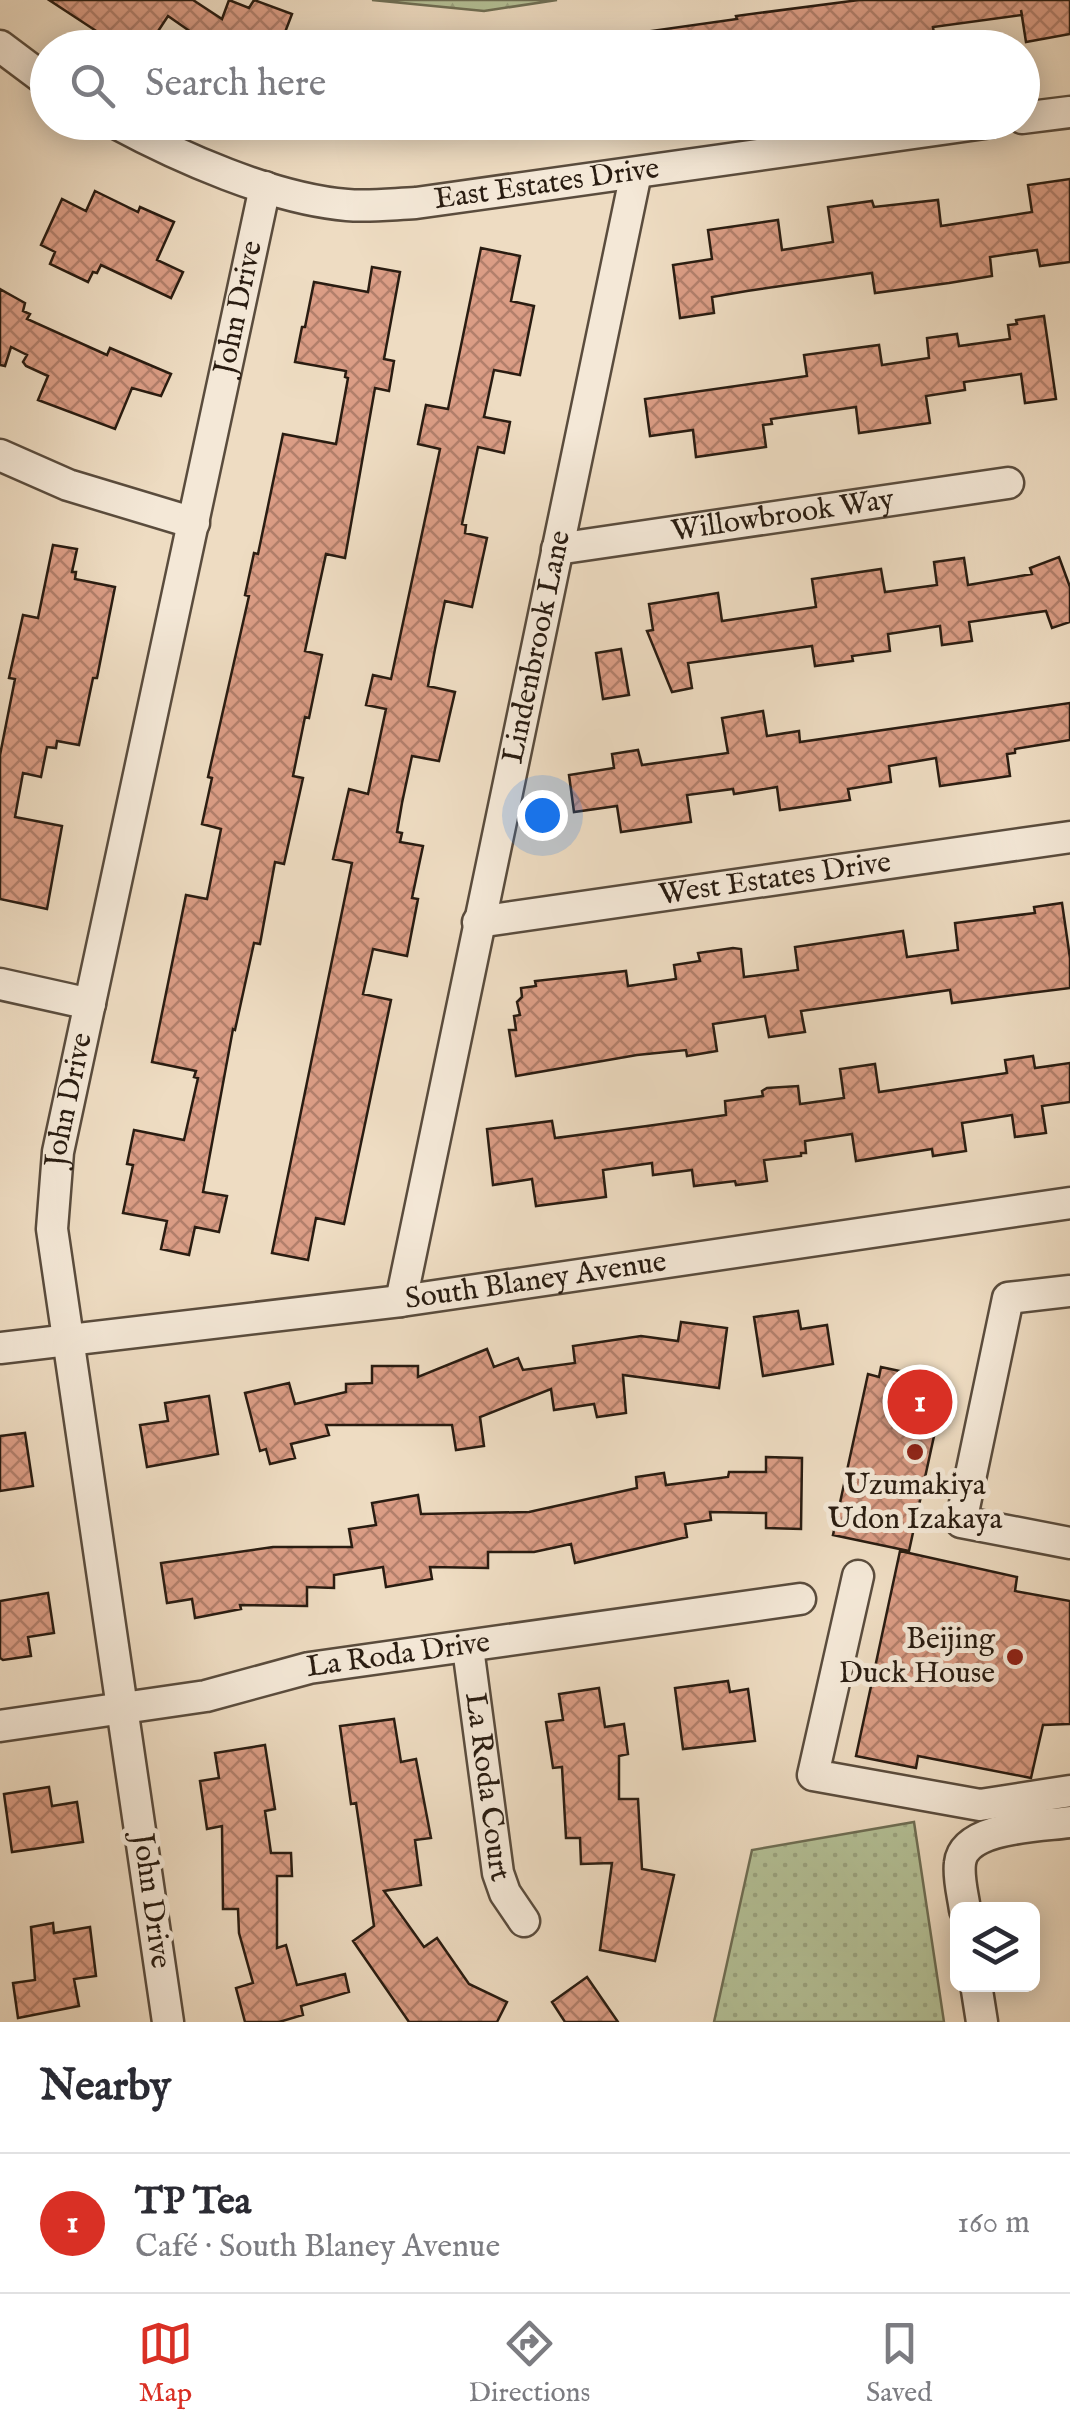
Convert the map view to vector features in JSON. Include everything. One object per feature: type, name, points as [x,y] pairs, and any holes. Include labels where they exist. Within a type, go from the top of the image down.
[{"type":"street","points":[[0,46],[30,68]]},
{"type":"street","points":[[1040,116],[1070,112]]},
{"type":"street","name":"East Estates Drive","points":[[147,140],[265,188],[345,205],[416,204],[864,140]]},
{"type":"street","name":"Lindenbrook Lane","points":[[401,1300],[636,172]]},
{"type":"street","name":"John Drive","points":[[168,2022],[52,1229],[52,1203],[58,1152],[265,188]]},
{"type":"street","points":[[0,455],[68,485],[194,523]]},
{"type":"street","name":"Willowbrook Way","points":[[557,549],[1008,483]]},
{"type":"street","name":"West Estates Drive","points":[[478,922],[1070,838]]},
{"type":"street","points":[[0,984],[90,1004]]},
{"type":"street","name":"South Blaney Avenue","points":[[0,1348],[401,1300],[1070,1203]]},
{"type":"street","points":[[1070,1291],[1008,1298],[961,1522],[1070,1543]]},
{"type":"street","points":[[858,1576],[813,1775],[980,1805],[1070,1792]]},
{"type":"street","name":"La Roda Drive","points":[[0,1726],[206,1696],[308,1668],[800,1599]]},
{"type":"street","name":"La Roda Court","points":[[468,1648],[498,1873],[524,1921]]},
{"type":"street","points":[[964,1902],[960,1860],[967,1846],[980,1836],[1070,1822]]},
{"type":"street","points":[[977,1992],[982,2022]]},
{"type":"green space","points":[[372,0],[557,0],[484,11]]},
{"type":"green space","points":[[914,1822],[944,2022],[714,2022],[752,1850]]},
{"type":"building","points":[[49,0],[193,0],[222,19],[229,0],[249,8],[254,0],[292,14],[286,30],[188,30],[168,16],[159,30],[95,30]]},
{"type":"building","points":[[859,0],[1070,0],[1070,34],[1040,39],[1040,30],[1024,30],[1022,15],[933,27],[933,30],[658,30],[737,19],[736,16]]},
{"type":"building","points":[[1070,179],[1070,262],[1040,266],[1037,250],[990,257],[992,276],[875,293],[872,273],[712,297],[714,313],[680,318],[673,265],[712,259],[708,230],[778,220],[782,250],[833,242],[828,207],[872,201],[874,207],[938,200],[941,226],[1032,212],[1028,185]]},
{"type":"building","points":[[95,191],[138,212],[140,207],[174,222],[157,260],[183,272],[171,298],[101,265],[88,282],[50,264],[55,252],[41,245],[62,199],[86,211]]},
{"type":"building","points":[[481,248],[520,256],[511,301],[534,306],[520,375],[494,370],[484,417],[510,422],[504,453],[478,447],[462,524],[466,525],[465,533],[487,538],[472,607],[445,601],[428,686],[455,692],[439,761],[412,756],[402,803],[397,832],[402,833],[400,842],[423,846],[412,898],[418,899],[407,956],[373,949],[363,994],[391,1000],[344,1224],[316,1218],[308,1260],[272,1253],[352,863],[333,859],[349,789],[368,794],[386,709],[366,705],[373,675],[391,679],[440,449],[418,444],[426,405],[448,409]]},
{"type":"building","points":[[372,267],[400,272],[384,359],[394,361],[389,391],[375,388],[345,558],[326,554],[305,651],[322,655],[293,776],[303,778],[284,864],[275,862],[260,944],[254,943],[233,1029],[203,1192],[227,1196],[219,1232],[195,1227],[189,1255],[161,1249],[167,1221],[123,1213],[133,1165],[127,1164],[134,1130],[184,1140],[198,1078],[194,1077],[196,1071],[152,1062],[186,895],[207,899],[221,829],[202,824],[212,778],[208,777],[283,434],[336,444],[346,371],[295,362],[314,282],[368,292]]},
{"type":"building","points":[[0,289],[25,303],[23,311],[30,314],[27,319],[107,355],[110,348],[171,374],[161,396],[132,388],[115,429],[38,400],[48,376],[26,366],[23,362],[27,355],[11,347],[5,366],[0,365]]},
{"type":"building","points":[[1044,316],[1056,399],[1025,403],[1021,374],[964,382],[965,390],[926,396],[930,423],[859,433],[856,407],[771,419],[772,424],[763,425],[766,447],[696,457],[693,430],[650,436],[645,399],[807,376],[804,355],[879,345],[882,365],[929,358],[927,338],[957,334],[959,346],[1010,339],[1008,325]]},
{"type":"building","points":[[53,545],[77,549],[72,572],[76,572],[75,579],[115,587],[79,745],[57,741],[56,748],[47,747],[41,777],[23,773],[15,817],[62,826],[47,909],[0,899],[0,755],[15,679],[9,678],[23,615],[38,618]]},
{"type":"building","points":[[1059,557],[1070,587],[1070,622],[1052,628],[1046,611],[969,622],[972,641],[942,645],[940,626],[888,634],[890,651],[852,656],[853,661],[815,666],[812,646],[688,663],[692,688],[672,692],[647,631],[653,630],[649,604],[718,593],[722,621],[816,607],[812,579],[881,569],[885,592],[937,585],[934,562],[964,558],[968,585],[1032,574],[1030,568]]},
{"type":"building","points":[[621,649],[629,695],[603,699],[596,653]]},
{"type":"building","points":[[1070,703],[1070,740],[1015,749],[1015,753],[1007,754],[1010,776],[940,786],[936,758],[889,766],[891,782],[848,789],[850,800],[780,810],[777,787],[734,794],[733,789],[687,795],[691,822],[621,832],[617,806],[574,812],[569,775],[614,768],[612,754],[638,750],[642,765],[728,753],[722,718],[763,711],[767,736],[799,731],[800,742]]},
{"type":"building","points":[[1062,903],[1070,988],[952,1003],[950,990],[801,1011],[805,1032],[769,1037],[765,1016],[713,1024],[717,1051],[687,1056],[686,1050],[637,1055],[516,1076],[509,1030],[516,1030],[514,1016],[520,1015],[517,1002],[522,997],[521,988],[536,986],[535,981],[626,971],[628,986],[676,979],[674,965],[700,961],[698,953],[733,948],[741,949],[744,977],[798,970],[795,947],[903,931],[907,957],[958,950],[955,923],[1035,913],[1034,907]]},
{"type":"building","points":[[1033,1056],[1035,1068],[1070,1063],[1070,1102],[1042,1106],[1046,1133],[1015,1137],[1012,1115],[962,1123],[966,1151],[933,1156],[932,1149],[856,1161],[852,1134],[805,1141],[806,1153],[801,1156],[764,1160],[767,1181],[694,1186],[692,1170],[653,1175],[652,1163],[603,1170],[606,1197],[536,1206],[532,1179],[493,1185],[487,1129],[552,1121],[555,1138],[647,1126],[726,1115],[725,1101],[763,1096],[762,1091],[767,1088],[798,1086],[800,1104],[844,1098],[840,1069],[875,1064],[879,1092],[1007,1073],[1005,1060]]},
{"type":"building","points":[[798,1311],[801,1329],[827,1325],[833,1364],[763,1376],[754,1317]]},
{"type":"building","points":[[681,1322],[727,1328],[719,1388],[623,1375],[626,1413],[597,1417],[594,1404],[554,1410],[551,1389],[480,1417],[484,1446],[456,1450],[452,1425],[326,1425],[329,1435],[291,1444],[295,1458],[270,1464],[266,1449],[260,1451],[245,1393],[289,1383],[295,1404],[346,1392],[346,1384],[372,1383],[372,1366],[418,1366],[418,1377],[487,1349],[494,1367],[518,1358],[523,1370],[575,1363],[573,1346],[641,1336],[678,1341]]},
{"type":"building","points":[[881,1367],[946,1381],[909,1551],[833,1535],[868,1374],[879,1377]]},
{"type":"building","points":[[209,1396],[218,1454],[147,1467],[140,1425],[168,1421],[165,1403]]},
{"type":"building","points":[[25,1433],[33,1486],[0,1491],[0,1436]]},
{"type":"building","points":[[766,1457],[802,1458],[801,1529],[766,1528],[766,1513],[710,1512],[711,1520],[685,1524],[687,1537],[575,1563],[571,1544],[534,1552],[488,1552],[488,1568],[430,1567],[432,1579],[386,1587],[383,1567],[334,1575],[334,1588],[307,1587],[307,1606],[240,1605],[241,1609],[195,1618],[192,1599],[167,1603],[161,1563],[273,1547],[352,1547],[349,1529],[376,1525],[372,1503],[418,1495],[421,1514],[529,1512],[637,1488],[636,1477],[664,1473],[666,1485],[728,1477],[729,1472],[766,1472]]},
{"type":"building","points":[[900,1551],[1017,1577],[1015,1591],[1070,1601],[1070,1724],[1043,1725],[1031,1778],[918,1756],[916,1768],[856,1756]]},
{"type":"building","points":[[48,1593],[54,1633],[28,1637],[31,1656],[0,1658],[0,1601]]},
{"type":"building","points":[[728,1681],[730,1692],[748,1689],[755,1741],[683,1749],[675,1688]]},
{"type":"building","points":[[599,1688],[605,1727],[624,1724],[628,1754],[619,1756],[619,1799],[638,1799],[642,1869],[674,1875],[655,1961],[600,1950],[612,1863],[581,1864],[580,1838],[566,1838],[562,1767],[553,1768],[546,1722],[563,1720],[559,1694]]},
{"type":"building","points":[[394,1719],[401,1762],[416,1759],[431,1838],[415,1840],[421,1885],[384,1891],[424,1947],[437,1938],[469,1984],[507,2002],[497,2022],[409,2022],[353,1941],[374,1926],[340,1726]]},
{"type":"building","points":[[265,1745],[275,1809],[265,1811],[271,1853],[291,1853],[292,1876],[277,1876],[277,1948],[286,1945],[297,1985],[345,1974],[349,1992],[301,2006],[303,2015],[279,2022],[245,2022],[236,1988],[253,1983],[239,1933],[238,1909],[223,1909],[222,1826],[207,1829],[200,1781],[219,1778],[215,1753]]},
{"type":"building","points":[[49,1787],[52,1806],[77,1802],[83,1842],[12,1852],[4,1794]]},
{"type":"building","points":[[53,1923],[54,1933],[90,1927],[96,1976],[74,1979],[79,2006],[18,2018],[13,1983],[35,1980],[31,1927]]},
{"type":"building","points":[[587,1977],[618,2022],[565,2022],[552,2002]]},
{"type":"place","name":"TP Tea","points":[[920,1402]]},
{"type":"place","name":"Uzumakiya Udon Izakaya","points":[[915,1452]]},
{"type":"place","name":"Beijing Duck House","points":[[1015,1657]]}]
